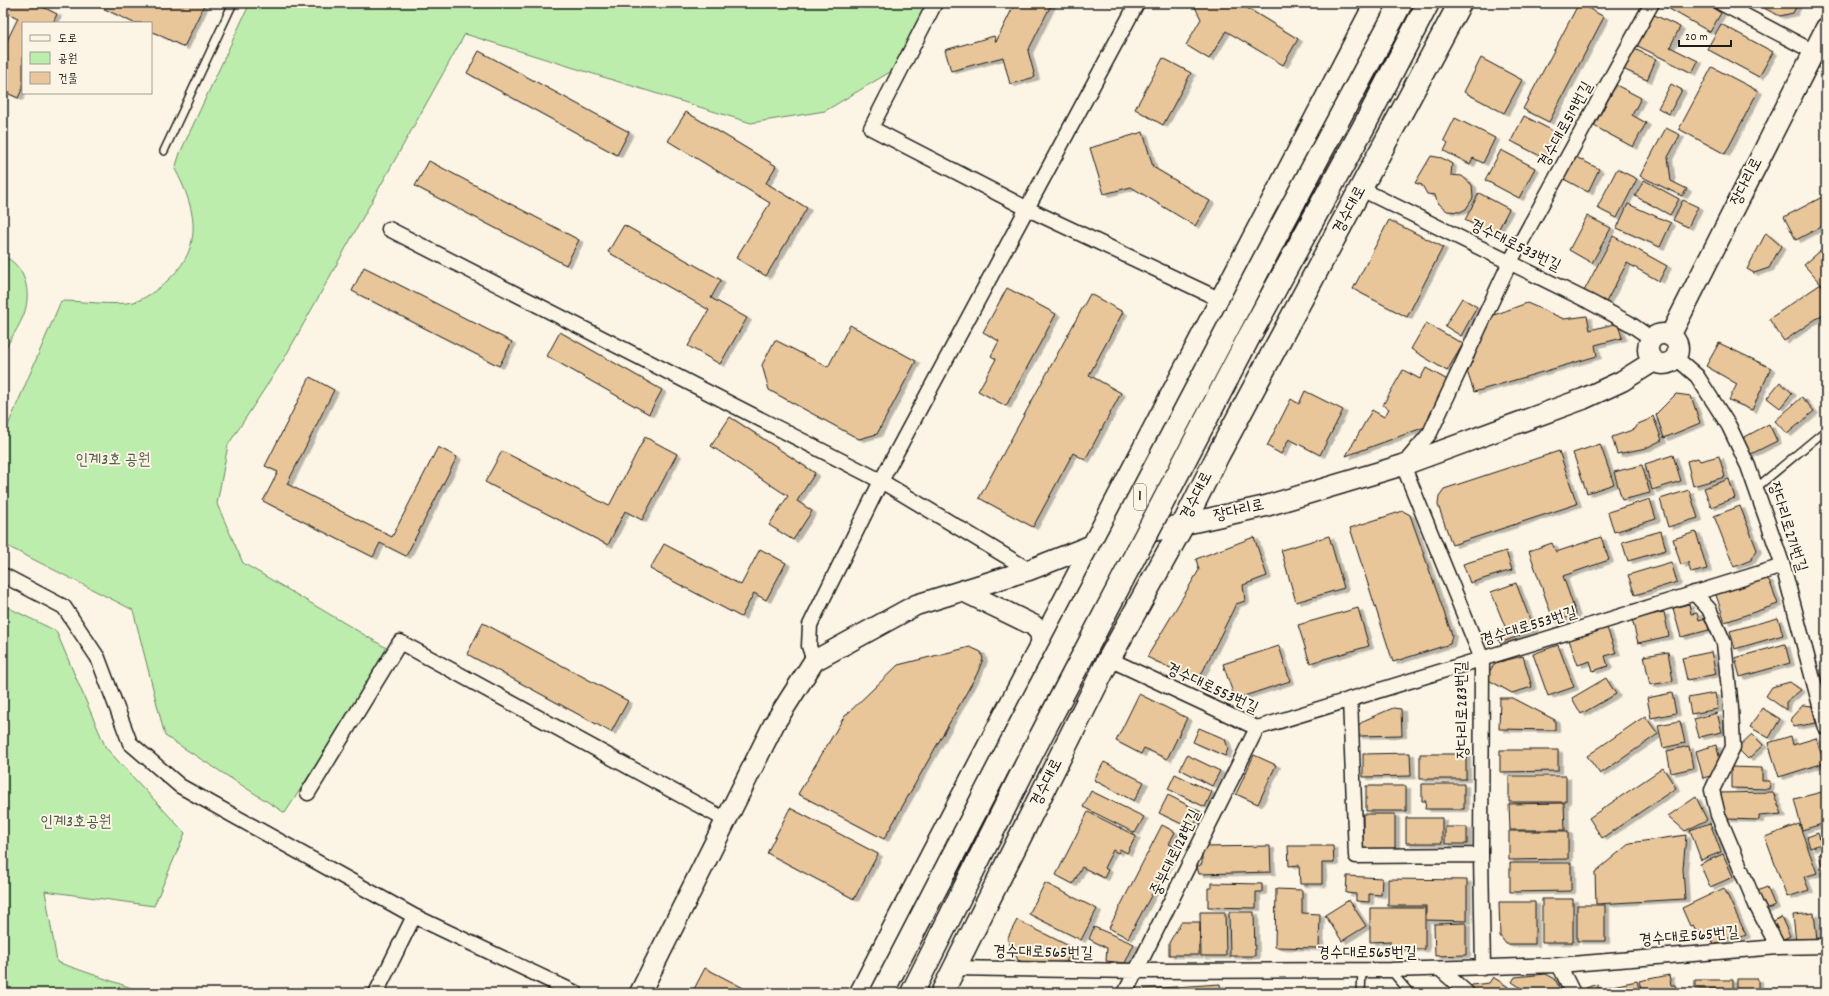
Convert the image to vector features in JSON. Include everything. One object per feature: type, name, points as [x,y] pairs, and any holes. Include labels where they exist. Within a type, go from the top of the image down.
[{"type":"main road","name":"1","points":[[882,993],[1022,721],[1283,223],[1401,3]]},
{"type":"main road","name":"1","points":[[912,993],[1031,755],[1248,337],[1363,128],[1428,3]]},
{"type":"main road","name":"경수대로","points":[[942,993],[1109,659],[1184,523],[1218,455],[1460,3]]},
{"type":"main road","points":[[862,993],[892,932],[1222,300],[1372,4]]},
{"type":"street","points":[[934,3],[871,128],[1028,209],[1222,300]]},
{"type":"street","points":[[640,993],[774,724],[814,661],[809,646],[810,625],[881,481],[1137,3]]},
{"type":"street","name":"경수대로519번길","points":[[1510,262],[1652,3]]},
{"type":"street","points":[[1721,3],[1814,52]]},
{"type":"street","name":"장다리로","points":[[1661,337],[1826,28]]},
{"type":"street","name":"경수대로533번길","points":[[1361,189],[1510,262],[1629,323],[1661,337]]},
{"type":"street","points":[[389,229],[881,481],[1029,570]]},
{"type":"street","points":[[1403,465],[1430,433],[1510,262]]},
{"type":"street","points":[[1661,337],[1676,343],[1677,352],[1675,357],[1672,360],[1663,363],[1654,361],[1648,353],[1649,343],[1661,337]]},
{"type":"street","name":"장다리로271번길","points":[[1675,357],[1697,376],[1729,426],[1748,466],[1783,566],[1826,728]]},
{"type":"street","name":"장다리로","points":[[814,661],[916,605],[1029,570],[1095,544],[1266,506],[1403,465],[1583,398],[1622,381],[1654,361]]},
{"type":"street","name":"장다리로283번길","points":[[1403,465],[1482,659],[1480,855],[1483,968]]},
{"type":"street","name":"경수대로553번길","points":[[1109,659],[1257,728],[1783,566]]},
{"type":"street","points":[[3,575],[64,607],[98,658],[130,744],[180,786],[414,916],[576,993]]},
{"type":"street","points":[[963,591],[1033,625],[1040,632],[1042,644]]},
{"type":"street","points":[[1694,593],[1710,609],[1724,643],[1731,708],[1733,747],[1712,790],[1718,815],[1756,905],[1778,947]]},
{"type":"street","points":[[308,793],[400,642],[726,820]]},
{"type":"street","points":[[1350,699],[1356,856],[1480,855]]},
{"type":"street","name":"중부대로128번길","points":[[1127,992],[1257,728]]},
{"type":"street","points":[[376,993],[414,916]]},
{"type":"street","name":"경수대로565번길","points":[[954,968],[1137,972],[1483,968],[1559,965],[1778,947],[1826,946]]},
{"type":"street","points":[[1559,965],[1573,993]]},
{"type":"street","points":[[1440,969],[1468,993]]},
{"type":"lane","points":[[164,151],[233,3]]},
{"type":"lane","points":[[1756,488],[1826,430]]},
{"type":"lane","points":[[1361,993],[1362,970]]},
{"type":"lane","points":[[1390,970],[1410,993]]},
{"type":"green space","name":"인계3호 공원","points":[[250,3],[937,3],[910,60],[825,111],[751,123],[465,34],[284,359],[228,445],[217,504],[243,563],[390,650],[285,813],[165,736],[133,610],[3,544],[3,437],[61,301],[107,303],[134,302],[156,290],[179,268],[187,255],[192,241],[193,227],[192,213],[188,199],[175,169],[180,153]]},
{"type":"green space","points":[[3,256],[11,260],[17,266],[25,280],[27,297],[22,319],[3,352]]},
{"type":"green space","name":"인계3호공원","points":[[3,605],[56,631],[106,748],[185,833],[154,906],[45,891],[57,962],[146,993],[3,993]]},
{"type":"building","points":[[3,3],[35,3],[57,14],[53,22],[22,22],[22,89],[18,98],[3,91],[3,49],[18,18],[3,11]]},
{"type":"building","points":[[92,3],[205,3],[184,47],[152,31],[152,22],[132,22]]},
{"type":"building","points":[[1015,3],[1052,3],[1028,51],[1035,77],[1010,84],[1003,57],[951,71],[945,50],[994,36],[996,42]]},
{"type":"building","points":[[1193,3],[1239,3],[1298,39],[1283,65],[1226,31],[1209,59],[1186,45],[1201,19]]},
{"type":"building","points":[[1579,3],[1604,17],[1549,122],[1523,109]]},
{"type":"building","points":[[1669,3],[1704,3],[1721,13],[1710,32],[1666,7]]},
{"type":"building","points":[[1761,3],[1798,3],[1793,13],[1780,16],[1760,6]]},
{"type":"building","points":[[1650,13],[1680,27],[1670,47],[1698,61],[1692,73],[1634,44]]},
{"type":"building","points":[[1721,24],[1773,52],[1759,77],[1707,49]]},
{"type":"building","points":[[1632,48],[1656,59],[1647,80],[1623,69]]},
{"type":"building","points":[[479,51],[629,132],[617,155],[467,73]]},
{"type":"building","points":[[1163,58],[1191,73],[1163,125],[1135,109]]},
{"type":"building","points":[[1481,58],[1522,80],[1504,113],[1464,92]]},
{"type":"building","points":[[1712,67],[1758,91],[1725,154],[1679,129]]},
{"type":"building","points":[[1671,84],[1682,90],[1669,114],[1658,108]]},
{"type":"building","points":[[1616,85],[1641,98],[1632,115],[1646,123],[1633,147],[1594,126]]},
{"type":"building","points":[[686,112],[776,166],[766,183],[807,208],[766,276],[736,258],[770,203],[668,141]]},
{"type":"building","points":[[1524,116],[1557,133],[1544,158],[1511,141]]},
{"type":"building","points":[[1455,118],[1495,138],[1483,163],[1473,158],[1470,164],[1444,151],[1448,143],[1444,140]]},
{"type":"building","points":[[1666,128],[1680,135],[1668,157],[1671,181],[1687,189],[1682,196],[1640,176]]},
{"type":"building","points":[[1143,132],[1153,167],[1210,201],[1195,226],[1131,187],[1104,194],[1090,148]]},
{"type":"building","points":[[1501,150],[1535,168],[1519,198],[1485,180]]},
{"type":"building","points":[[1431,156],[1442,158],[1452,164],[1451,175],[1462,176],[1472,185],[1473,198],[1466,209],[1460,212],[1447,211],[1437,202],[1435,195],[1427,194],[1422,185],[1415,183]]},
{"type":"building","points":[[1574,156],[1599,169],[1588,192],[1562,178]]},
{"type":"building","points":[[1826,159],[1826,172],[1821,162]]},
{"type":"building","points":[[429,161],[579,240],[566,265],[415,186]]},
{"type":"building","points":[[1617,169],[1637,179],[1617,218],[1597,208]]},
{"type":"building","points":[[1644,180],[1679,199],[1670,215],[1635,196]]},
{"type":"building","points":[[1479,193],[1509,209],[1495,236],[1465,220]]},
{"type":"building","points":[[1826,195],[1826,224],[1796,240],[1784,217]]},
{"type":"building","points":[[1683,200],[1698,207],[1688,227],[1673,220]]},
{"type":"building","points":[[1628,204],[1671,223],[1660,247],[1617,228]]},
{"type":"building","points":[[1587,216],[1611,228],[1592,263],[1569,250]]},
{"type":"building","points":[[1389,220],[1443,247],[1407,317],[1353,289]]},
{"type":"building","points":[[624,225],[721,280],[711,298],[747,318],[720,364],[688,346],[709,310],[608,252]]},
{"type":"building","points":[[1766,233],[1781,246],[1769,268],[1754,273],[1747,269]]},
{"type":"building","points":[[1613,236],[1667,266],[1659,281],[1627,263],[1606,302],[1584,291]]},
{"type":"building","points":[[1826,246],[1826,290],[1804,265]]},
{"type":"building","points":[[364,267],[512,342],[499,366],[352,291]]},
{"type":"building","points":[[1821,284],[1826,290],[1826,312],[1784,341],[1769,319]]},
{"type":"building","points":[[1007,288],[1056,314],[1006,406],[978,391],[996,359],[991,356],[999,341],[983,332]]},
{"type":"building","points":[[1090,294],[1123,312],[1089,375],[1121,393],[1085,460],[1073,453],[1033,527],[979,498]]},
{"type":"building","points":[[1462,298],[1477,307],[1461,336],[1445,326]]},
{"type":"building","points":[[1527,303],[1564,319],[1587,316],[1590,330],[1618,323],[1622,338],[1595,345],[1597,356],[1474,392],[1464,362],[1486,318]]},
{"type":"building","points":[[1426,323],[1463,344],[1447,371],[1411,349]]},
{"type":"building","points":[[850,325],[916,361],[877,434],[859,439],[769,390],[762,365],[775,340],[828,367]]},
{"type":"building","points":[[560,332],[662,390],[649,414],[547,356]]},
{"type":"building","points":[[1719,343],[1771,368],[1752,410],[1729,400],[1737,384],[1706,366]]},
{"type":"building","points":[[1426,368],[1451,382],[1425,427],[1346,456],[1372,410],[1384,417],[1389,409],[1383,405],[1403,370],[1420,379]]},
{"type":"building","points":[[310,377],[334,390],[287,484],[392,537],[438,447],[457,457],[406,556],[380,543],[373,557],[263,501],[278,472],[265,466]]},
{"type":"building","points":[[1780,382],[1792,393],[1780,408],[1767,398]]},
{"type":"building","points":[[1305,391],[1343,410],[1320,455],[1289,439],[1281,454],[1267,446],[1291,399],[1299,404]]},
{"type":"building","points":[[1676,394],[1691,396],[1700,423],[1664,438],[1656,414]]},
{"type":"building","points":[[1802,397],[1814,411],[1787,434],[1775,421]]},
{"type":"building","points":[[1653,416],[1662,440],[1646,448],[1617,454],[1612,437],[1635,429],[1638,424],[1650,419]]},
{"type":"building","points":[[730,417],[815,473],[797,501],[812,511],[793,540],[769,525],[788,496],[711,446]]},
{"type":"building","points":[[1769,424],[1777,441],[1749,455],[1741,439]]},
{"type":"building","points":[[645,437],[677,454],[642,520],[625,511],[608,545],[485,482],[502,451],[609,506]]},
{"type":"building","points":[[1600,444],[1614,484],[1587,493],[1573,453]]},
{"type":"building","points":[[1559,451],[1577,504],[1452,545],[1438,505],[1439,496],[1444,489]]},
{"type":"building","points":[[1673,455],[1681,481],[1652,490],[1645,464]]},
{"type":"building","points":[[1719,456],[1725,477],[1693,486],[1687,461],[1698,458],[1700,461]]},
{"type":"building","points":[[1642,465],[1650,493],[1622,500],[1614,472]]},
{"type":"building","points":[[1729,479],[1735,498],[1711,507],[1704,488]]},
{"type":"building","points":[[1689,490],[1698,518],[1668,527],[1660,499]]},
{"type":"building","points":[[1650,499],[1656,519],[1614,532],[1608,512]]},
{"type":"building","points":[[1740,506],[1757,550],[1751,560],[1734,567],[1714,516]]},
{"type":"building","points":[[1403,511],[1410,515],[1452,635],[1450,644],[1393,662],[1350,528]]},
{"type":"building","points":[[1661,531],[1666,550],[1628,561],[1622,542]]},
{"type":"building","points":[[1696,532],[1707,569],[1691,573],[1688,562],[1681,565],[1673,539]]},
{"type":"building","points":[[1329,536],[1344,588],[1296,602],[1281,550]]},
{"type":"building","points":[[1254,537],[1267,576],[1243,585],[1245,601],[1236,604],[1198,681],[1147,657],[1199,570],[1196,559]]},
{"type":"building","points":[[1601,537],[1609,560],[1563,576],[1576,614],[1554,622],[1529,551],[1552,543],[1556,552]]},
{"type":"building","points":[[664,544],[741,585],[760,549],[786,563],[766,600],[754,593],[741,617],[650,569]]},
{"type":"building","points":[[1506,551],[1512,570],[1470,583],[1463,564]]},
{"type":"building","points":[[1671,562],[1677,582],[1635,595],[1628,575]]},
{"type":"building","points":[[1757,577],[1769,580],[1778,604],[1725,622],[1715,592]]},
{"type":"building","points":[[1516,583],[1534,630],[1500,643],[1496,633],[1506,629],[1491,592]]},
{"type":"building","points":[[1689,604],[1691,614],[1697,613],[1699,620],[1706,618],[1709,630],[1681,637],[1673,608]]},
{"type":"building","points":[[1358,608],[1369,646],[1310,663],[1298,625]]},
{"type":"building","points":[[1664,612],[1669,636],[1638,643],[1632,619]]},
{"type":"building","points":[[1778,618],[1783,635],[1735,649],[1730,631]]},
{"type":"building","points":[[483,623],[628,701],[611,732],[467,654]]},
{"type":"building","points":[[1607,628],[1616,653],[1605,656],[1608,666],[1593,671],[1590,661],[1578,665],[1569,640]]},
{"type":"building","points":[[1785,644],[1790,663],[1740,677],[1735,658]]},
{"type":"building","points":[[1558,645],[1574,687],[1548,696],[1533,654]]},
{"type":"building","points":[[1279,646],[1290,681],[1235,699],[1223,664]]},
{"type":"building","points":[[970,647],[981,652],[983,659],[977,674],[884,839],[798,794],[844,717],[898,665]]},
{"type":"building","points":[[1668,652],[1673,681],[1650,685],[1644,656]]},
{"type":"building","points":[[1711,652],[1716,674],[1687,680],[1682,658]]},
{"type":"building","points":[[1523,656],[1532,687],[1512,693],[1485,678],[1495,663]]},
{"type":"building","points":[[1606,678],[1616,694],[1581,714],[1572,698]]},
{"type":"building","points":[[1790,682],[1801,690],[1786,702],[1786,710],[1766,696],[1772,687]]},
{"type":"building","points":[[1672,693],[1676,713],[1651,718],[1647,698]]},
{"type":"building","points":[[1715,693],[1718,709],[1691,714],[1688,698]]},
{"type":"building","points":[[1139,694],[1187,718],[1167,759],[1144,748],[1141,754],[1116,741]]},
{"type":"building","points":[[1500,698],[1513,698],[1555,720],[1555,730],[1499,729]]},
{"type":"building","points":[[1803,705],[1812,706],[1816,723],[1793,727],[1791,718]]},
{"type":"building","points":[[1393,708],[1401,709],[1402,735],[1358,736],[1356,727],[1365,720]]},
{"type":"building","points":[[1762,708],[1780,719],[1769,738],[1750,727]]},
{"type":"building","points":[[1717,713],[1722,732],[1699,737],[1694,719]]},
{"type":"building","points":[[1645,716],[1658,734],[1600,774],[1587,756]]},
{"type":"building","points":[[1680,721],[1685,743],[1663,748],[1658,725]]},
{"type":"building","points":[[1199,728],[1225,739],[1228,749],[1225,756],[1193,742]]},
{"type":"building","points":[[1752,734],[1763,745],[1748,759],[1737,748]]},
{"type":"building","points":[[1791,736],[1793,745],[1816,738],[1824,763],[1779,777],[1768,743]]},
{"type":"building","points":[[1716,745],[1722,767],[1718,774],[1703,778],[1696,751]]},
{"type":"building","points":[[1689,746],[1693,768],[1671,773],[1667,751]]},
{"type":"building","points":[[1500,750],[1558,750],[1558,771],[1500,772]]},
{"type":"building","points":[[1410,753],[1411,776],[1363,777],[1363,754]]},
{"type":"building","points":[[1420,754],[1466,754],[1466,779],[1420,779]]},
{"type":"building","points":[[1187,755],[1220,771],[1212,786],[1180,769]]},
{"type":"building","points":[[1254,755],[1276,765],[1258,804],[1236,794]]},
{"type":"building","points":[[1104,762],[1144,782],[1134,801],[1094,780]]},
{"type":"building","points":[[1731,767],[1762,768],[1762,781],[1770,781],[1769,789],[1731,788]]},
{"type":"building","points":[[1663,768],[1676,788],[1602,838],[1589,818]]},
{"type":"building","points":[[1175,774],[1212,792],[1205,807],[1168,789]]},
{"type":"building","points":[[1509,776],[1566,776],[1566,802],[1509,802]]},
{"type":"building","points":[[1422,784],[1464,784],[1464,809],[1425,809],[1426,801],[1422,801]]},
{"type":"building","points":[[1366,786],[1406,786],[1406,811],[1366,811]]},
{"type":"building","points":[[1091,791],[1144,817],[1135,833],[1083,807]]},
{"type":"building","points":[[1826,791],[1826,829],[1823,830],[1822,824],[1802,830],[1794,799]]},
{"type":"building","points":[[1773,792],[1782,814],[1759,816],[1759,820],[1727,819],[1718,793]]},
{"type":"building","points":[[1168,795],[1201,812],[1192,829],[1159,813]]},
{"type":"building","points":[[1696,797],[1707,820],[1685,831],[1668,816]]},
{"type":"building","points":[[1564,803],[1565,830],[1510,830],[1509,804]]},
{"type":"building","points":[[790,808],[878,854],[854,899],[767,853]]},
{"type":"building","points":[[1088,812],[1136,836],[1127,853],[1120,849],[1118,853],[1113,850],[1104,868],[1108,870],[1104,878],[1082,867],[1073,884],[1056,875]]},
{"type":"building","points":[[1363,814],[1395,814],[1395,849],[1363,850]]},
{"type":"building","points":[[1406,818],[1442,818],[1442,843],[1406,843]]},
{"type":"building","points":[[1710,823],[1721,852],[1701,860],[1690,830]]},
{"type":"building","points":[[1799,824],[1817,873],[1804,877],[1809,890],[1787,897],[1765,837]]},
{"type":"building","points":[[1162,825],[1175,832],[1169,844],[1177,848],[1128,938],[1109,928]]},
{"type":"building","points":[[1445,827],[1467,827],[1467,844],[1445,844]]},
{"type":"building","points":[[1509,831],[1568,831],[1568,859],[1509,860]]},
{"type":"building","points":[[1818,833],[1821,844],[1810,848],[1807,837]]},
{"type":"building","points":[[1686,835],[1683,869],[1685,899],[1596,904],[1595,872],[1630,843]]},
{"type":"building","points":[[1270,846],[1271,872],[1199,874],[1197,867],[1202,864],[1202,847]]},
{"type":"building","points":[[1288,846],[1333,846],[1334,863],[1322,863],[1322,884],[1300,884],[1299,865],[1289,866]]},
{"type":"building","points":[[1826,853],[1826,885],[1819,854]]},
{"type":"building","points":[[1723,854],[1733,877],[1710,887],[1700,864]]},
{"type":"building","points":[[1510,863],[1571,863],[1571,891],[1510,892]]},
{"type":"building","points":[[1347,876],[1382,878],[1381,895],[1369,894],[1369,902],[1356,901],[1356,894],[1346,893]]},
{"type":"building","points":[[1388,879],[1467,880],[1467,921],[1426,920],[1426,906],[1388,906]]},
{"type":"building","points":[[1045,883],[1097,909],[1081,940],[1029,914]]},
{"type":"building","points":[[1212,883],[1262,884],[1262,892],[1256,892],[1256,908],[1208,907],[1208,888],[1212,888]]},
{"type":"building","points":[[1767,887],[1775,906],[1763,911],[1755,892]]},
{"type":"building","points":[[1724,888],[1746,935],[1732,941],[1731,937],[1714,945],[1710,935],[1703,938],[1700,931],[1697,932],[1693,925],[1690,926],[1682,908]]},
{"type":"building","points":[[1276,889],[1302,890],[1302,913],[1320,914],[1319,948],[1275,947]]},
{"type":"building","points":[[1542,899],[1573,899],[1573,942],[1542,942]]},
{"type":"building","points":[[1349,900],[1366,926],[1342,941],[1325,915]]},
{"type":"building","points":[[1499,902],[1535,902],[1535,944],[1506,944],[1500,936]]},
{"type":"building","points":[[1577,905],[1605,905],[1605,941],[1577,941]]},
{"type":"building","points":[[1370,908],[1425,908],[1425,949],[1390,949],[1390,941],[1370,942]]},
{"type":"building","points":[[1200,912],[1225,912],[1226,956],[1201,956]]},
{"type":"building","points":[[1229,912],[1254,912],[1255,956],[1230,956]]},
{"type":"building","points":[[1814,913],[1817,940],[1796,942],[1793,915]]},
{"type":"building","points":[[1781,917],[1790,936],[1777,942],[1768,924]]},
{"type":"building","points":[[1017,920],[1073,948],[1066,962],[1030,965],[1018,960],[1007,939]]},
{"type":"building","points":[[1181,922],[1200,922],[1199,955],[1169,955],[1169,943]]},
{"type":"building","points":[[1466,923],[1466,955],[1435,956],[1434,924]]},
{"type":"building","points":[[1094,927],[1134,944],[1125,963],[1106,961],[1107,948],[1089,939]]},
{"type":"building","points":[[705,968],[753,993],[692,993]]},
{"type":"building","points":[[1546,974],[1555,979],[1562,993],[1529,993],[1512,982],[1515,977]]},
{"type":"building","points":[[1669,975],[1671,985],[1675,985],[1677,993],[1642,993],[1639,981]]},
{"type":"building","points":[[1493,977],[1508,987],[1504,993],[1473,993],[1469,990],[1472,985],[1489,983]]},
{"type":"building","points":[[1737,979],[1758,979],[1758,993],[1737,993]]},
{"type":"building","points":[[1695,980],[1733,980],[1733,993],[1721,993],[1721,989],[1695,989]]},
{"type":"building","points":[[1637,981],[1640,993],[1609,993],[1607,987]]},
{"type":"building","points":[[1220,984],[1221,993],[1144,993],[1145,989]]},
{"type":"building","points":[[1597,984],[1600,993],[1588,993],[1586,988]]},
{"type":"building","points":[[553,987],[566,993],[541,993]]},
{"type":"building","points":[[988,990],[1028,992],[1028,993],[983,993]]}]
